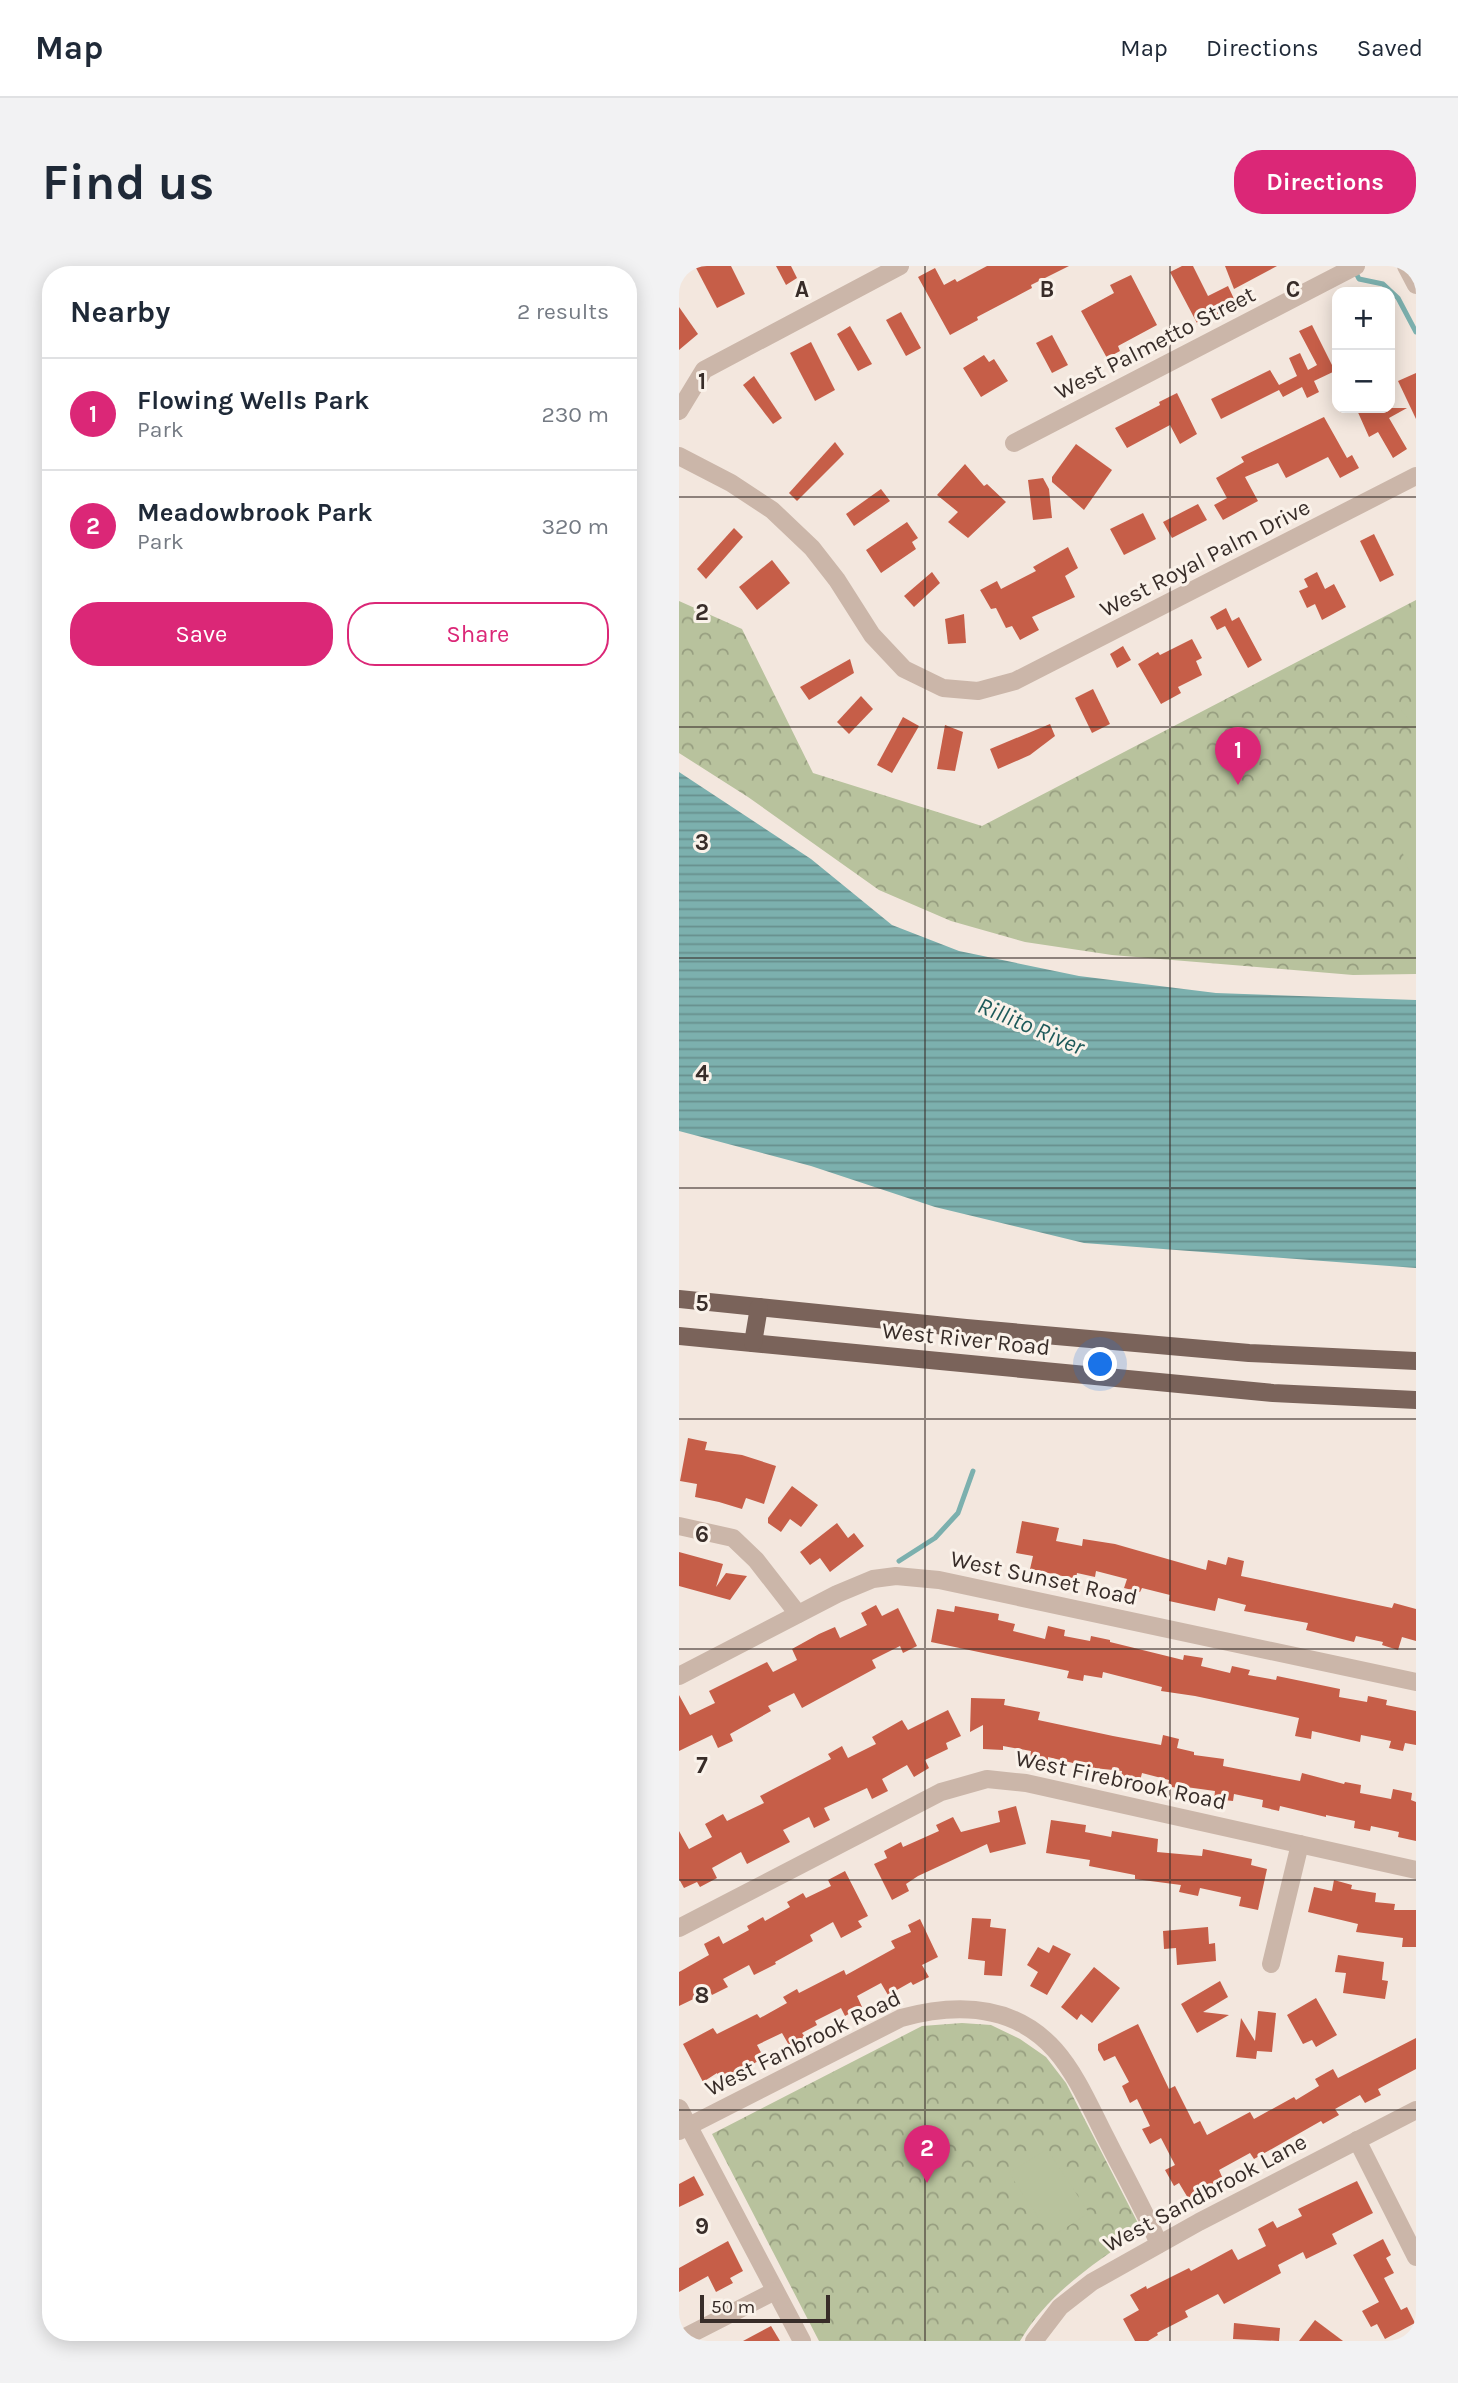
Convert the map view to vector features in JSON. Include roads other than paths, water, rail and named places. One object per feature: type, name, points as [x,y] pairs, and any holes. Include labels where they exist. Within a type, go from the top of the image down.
[{"type":"main road","name":"West River Road","points":[[679,1298],[1235,1352],[1416,1361]]},
{"type":"main road","points":[[753,1343],[759,1307]]},
{"type":"main road","name":"West River Road","points":[[679,1336],[1273,1394],[1416,1400]]},
{"type":"street","points":[[679,411],[704,370],[900,266]]},
{"type":"street","name":"West Palmetto Street","points":[[1014,443],[1356,266]]},
{"type":"street","points":[[1406,266],[1416,285]]},
{"type":"street","name":"West Royal Palm Drive","points":[[679,456],[731,483],[772,510],[812,548],[837,580],[872,635],[904,669],[943,688],[978,691],[1015,681],[1416,476]]},
{"type":"street","points":[[679,1526],[733,1538],[756,1560],[799,1614]]},
{"type":"street","name":"West Sunset Road","points":[[679,1676],[837,1594],[873,1579],[896,1576],[940,1580],[1416,1682]]},
{"type":"street","name":"West Firebrook Road","points":[[679,1928],[940,1792],[987,1779],[1027,1783],[1416,1870]]},
{"type":"street","points":[[1271,1964],[1300,1844]]},
{"type":"street","name":"West Fanbrook Road","points":[[683,2128],[901,2018],[957,2008],[973,2008],[1000,2015],[1032,2031],[1055,2050],[1081,2090],[1159,2244]]},
{"type":"street","points":[[679,2108],[683,2128],[802,2341]]},
{"type":"street","name":"West Sandbrook Lane","points":[[1034,2341],[1059,2307],[1092,2282],[1159,2244],[1416,2110]]},
{"type":"street","points":[[1357,2140],[1416,2257]]},
{"type":"street","points":[[679,2340],[775,2291]]},
{"type":"water","name":"Rillito River","points":[[679,772],[811,859],[892,925],[959,951],[1079,976],[1216,993],[1416,1000],[1416,1268],[1084,1243],[935,1207],[811,1166],[679,1131]]},
{"type":"waterway","points":[[1354,269],[1359,279],[1383,284],[1398,298],[1416,332]]},
{"type":"waterway","points":[[899,1561],[935,1538],[958,1513],[973,1471]]},
{"type":"place","name":"Flowing Wells Park","points":[[1238,785]]},
{"type":"place","name":"Meadowbrook Park","points":[[927,2183]]}]
